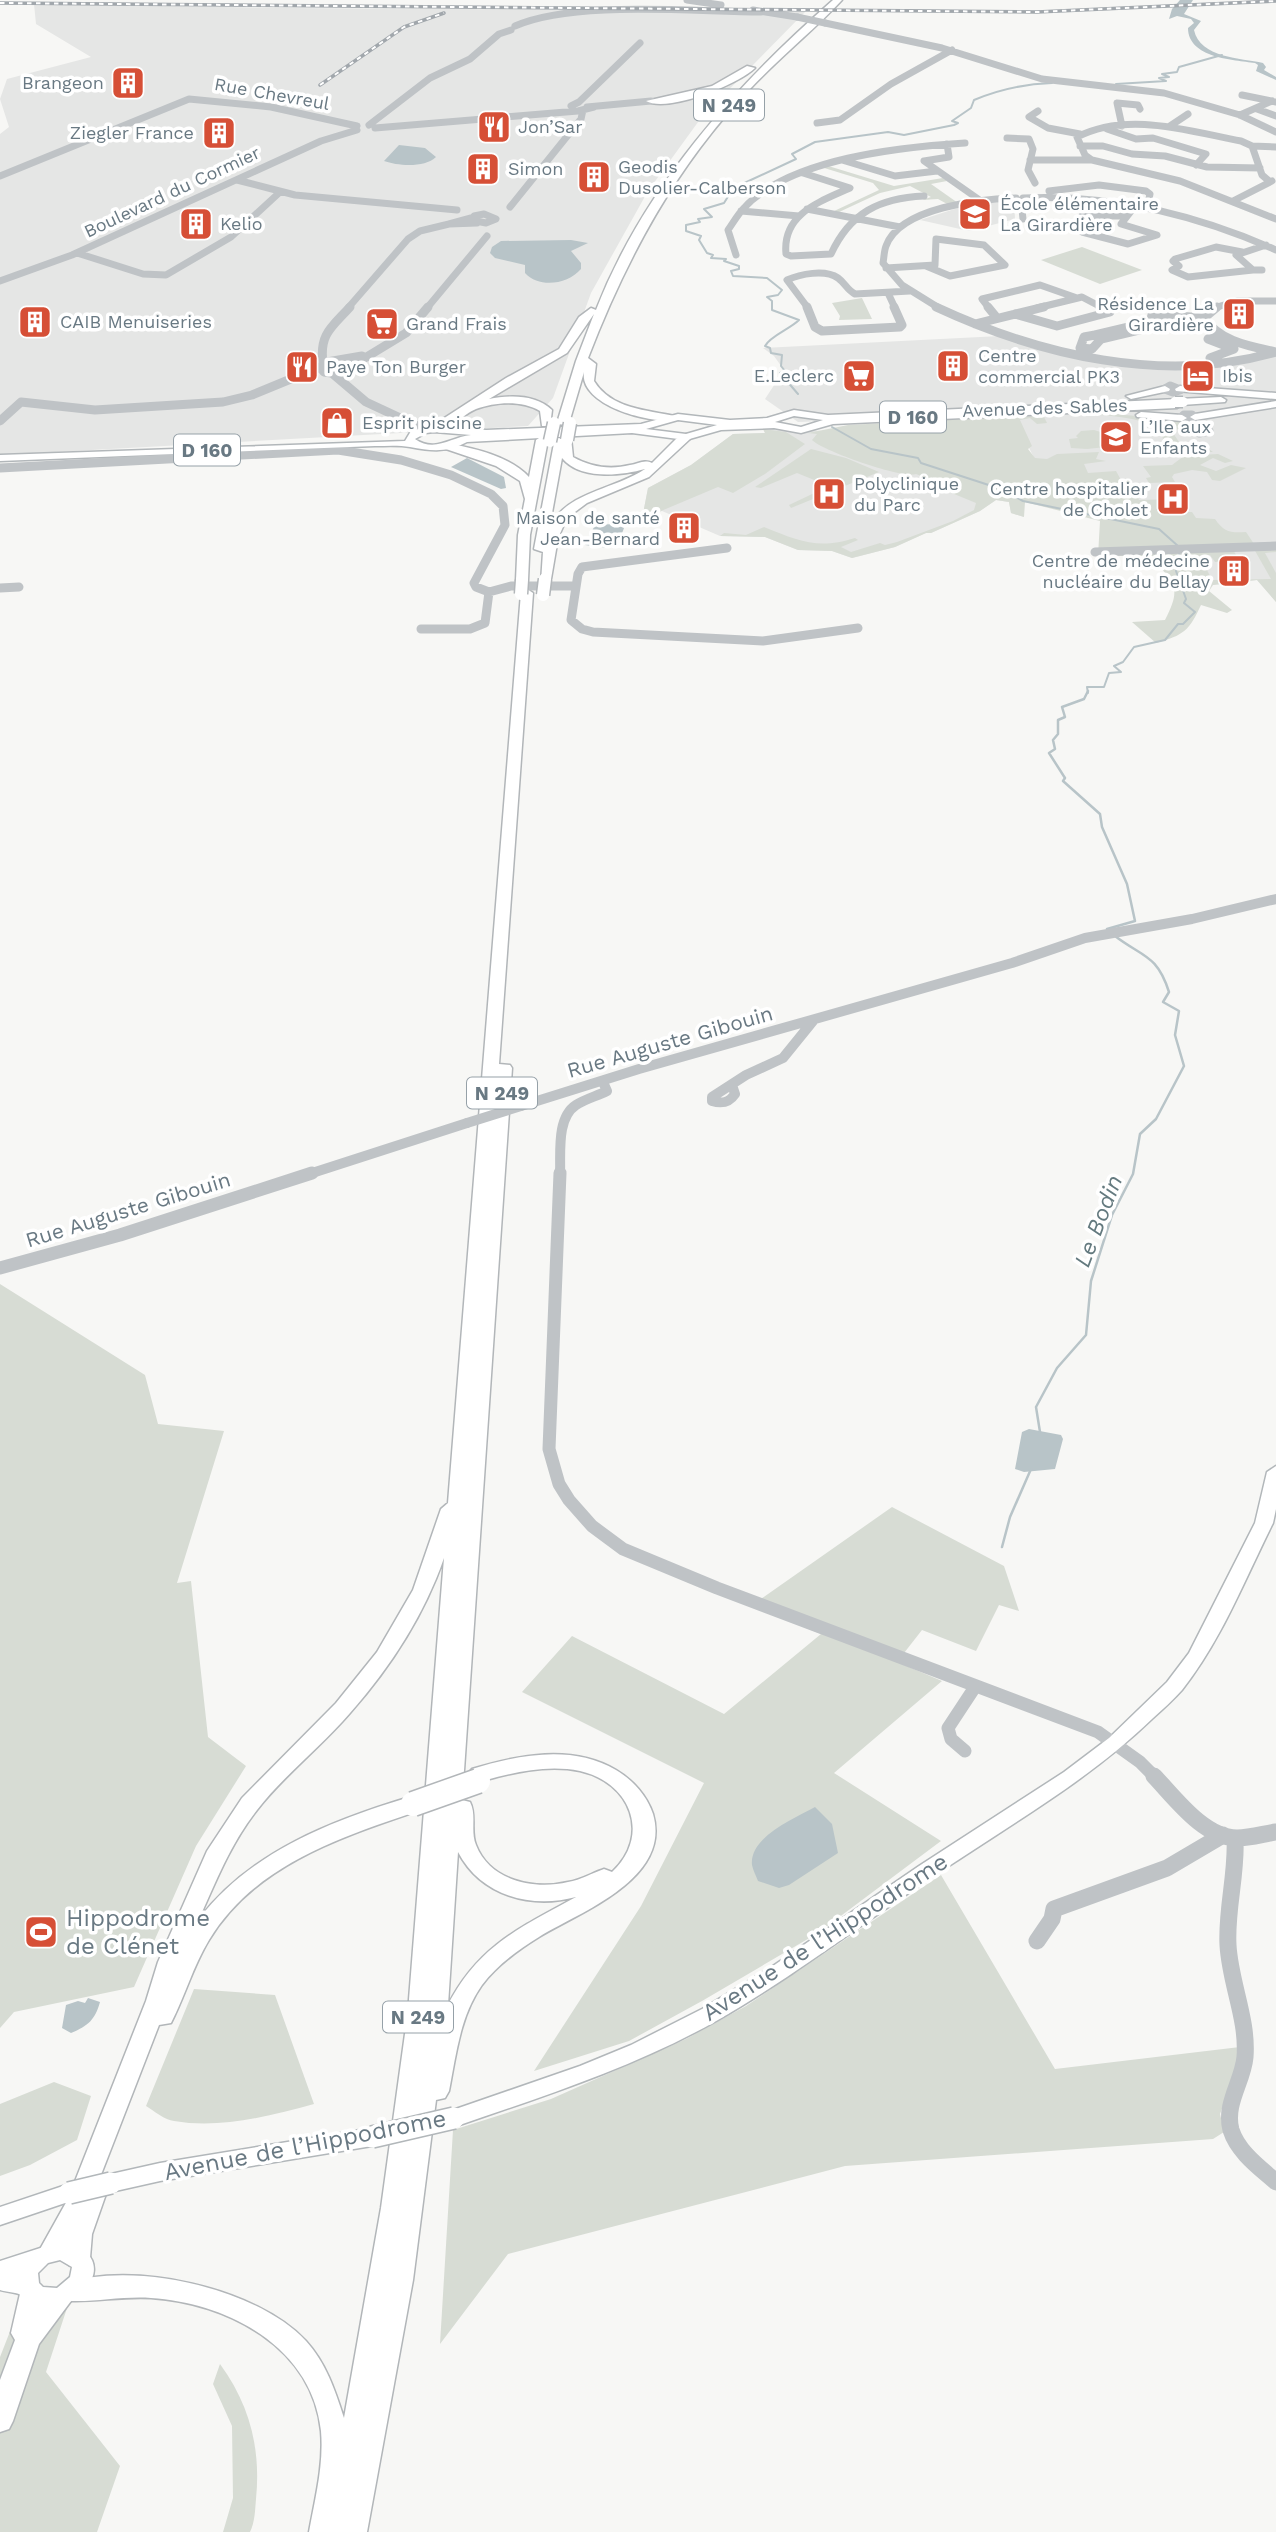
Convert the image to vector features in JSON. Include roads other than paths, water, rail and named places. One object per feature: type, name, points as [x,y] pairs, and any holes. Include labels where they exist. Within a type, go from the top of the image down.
[{"type":"highway","name":"N 249","points":[[354,2532],[390,2347],[424,2123],[438,1994],[537,504],[591,311],[634,227],[667,174],[698,132],[764,58],[830,0]]},
{"type":"highway","name":"N 249","points":[[532,590],[522,553],[530,498],[611,285],[655,205],[705,133],[770,60],[838,0]]},
{"type":"highway","name":"N 249","points":[[651,101],[692,96],[720,88],[764,58]]},
{"type":"highway","name":"N 249","points":[[651,101],[699,104]]},
{"type":"highway","name":"N 249","points":[[698,132],[696,130],[706,116]]},
{"type":"highway","name":"N 249","points":[[558,423],[588,361],[614,288],[611,285]]},
{"type":"highway","name":"N 249","points":[[420,434],[452,420],[510,381],[560,353],[570,344],[586,314],[591,311]]},
{"type":"highway","points":[[588,361],[588,381],[596,393],[621,405],[671,418]]},
{"type":"highway","points":[[456,434],[455,425],[480,405],[511,400],[540,405],[558,423]]},
{"type":"highway","points":[[554,440],[572,462],[589,468],[617,471],[640,467],[654,460],[668,441],[662,430]]},
{"type":"highway","name":"N 249","points":[[334,2532],[370,2350],[407,2120],[425,1944],[458,1497],[532,590],[562,516],[583,502],[653,468],[674,445],[686,437]]},
{"type":"highway","points":[[446,447],[475,454],[520,474],[526,481],[530,498]]},
{"type":"highway","points":[[42,2256],[69,2224],[80,2199],[157,2001],[173,1952],[218,1851],[250,1804],[343,1708],[384,1657],[423,1590],[438,1553],[449,1510],[458,1497]]},
{"type":"highway","points":[[455,1760],[462,1798],[464,1843],[474,1862],[500,1884],[536,1893],[558,1893],[584,1888],[609,1874],[621,1863],[632,1842],[634,1823],[626,1801],[612,1786],[594,1776],[568,1768],[550,1767],[479,1778]]},
{"type":"highway","points":[[157,2001],[193,1930],[218,1898],[245,1874],[293,1844],[530,1762],[571,1762],[589,1766],[619,1782],[635,1798],[642,1816],[644,1836],[638,1855],[616,1879],[590,1898],[513,1942],[474,1979],[455,2013],[436,2096],[424,2123]]},
{"type":"highway","points":[[78,2258],[80,2234],[168,2003],[193,1946],[207,1924],[237,1889],[285,1855],[413,1801]]},
{"type":"highway","points":[[0,2421],[33,2329],[48,2306],[66,2294],[107,2286],[206,2297],[251,2314],[273,2326],[293,2343],[322,2386],[332,2419],[334,2455],[322,2532]]},
{"type":"highway","points":[[0,2390],[26,2327],[30,2289]]},
{"type":"main road","points":[[1082,408],[1276,400]]},
{"type":"main road","name":"Avenue des Sables","points":[[814,423],[1276,400]]},
{"type":"main road","points":[[1082,408],[1181,404]]},
{"type":"main road","points":[[662,430],[671,418],[693,418],[706,426],[779,422],[794,413],[814,423]]},
{"type":"main road","points":[[779,422],[793,430],[814,423]]},
{"type":"main road","points":[[456,434],[446,447],[428,448],[420,434],[456,434],[522,435],[662,430],[686,437],[702,434],[706,426]]},
{"type":"main road","name":"D 160","points":[[0,456],[375,443],[420,434]]},
{"type":"main road","name":"Avenue de l’Hippodrome","points":[[0,2216],[69,2193],[160,2172],[372,2137],[454,2118],[587,2072],[638,2051],[719,2009],[777,1974],[926,1871],[1071,1777],[1116,1743],[1174,1687],[1197,1656],[1264,1523],[1271,1504],[1276,1472]]},
{"type":"main road","points":[[0,2270],[42,2256],[71,2252],[83,2265],[83,2274],[66,2294],[39,2297],[30,2289],[25,2278],[42,2256]]},
{"type":"main road","points":[[0,2281],[30,2289]]},
{"type":"street","points":[[687,0],[744,7],[761,12]]},
{"type":"street","points":[[372,127],[430,78],[470,59],[499,34],[524,20],[565,11],[761,12],[797,17],[952,51],[1042,79],[1156,91],[1240,115],[1276,132]]},
{"type":"street","points":[[577,108],[640,43]]},
{"type":"street","points":[[817,123],[840,120],[891,84],[952,51]]},
{"type":"street","points":[[1242,95],[1274,101]]},
{"type":"street","name":"Rue Chevreul","points":[[0,176],[180,101],[198,98],[271,107],[357,128]]},
{"type":"street","points":[[357,128],[651,101]]},
{"type":"street","points":[[1240,115],[1259,110],[1274,101]]},
{"type":"street","points":[[1122,126],[1117,103],[1138,105],[1140,109]]},
{"type":"street","points":[[321,365],[324,336],[408,239],[420,231],[490,217],[510,208],[581,119],[577,108]]},
{"type":"street","points":[[1259,110],[1276,116]]},
{"type":"street","points":[[1038,111],[1030,117],[1038,124],[1080,134],[1146,123],[1170,126],[1252,146],[1276,147]]},
{"type":"street","points":[[1170,126],[1188,114]]},
{"type":"street","points":[[1094,117],[1096,130]]},
{"type":"street","name":"Boulevard du Cormier","points":[[0,281],[77,253],[328,138],[357,128]]},
{"type":"street","points":[[1107,129],[1136,139],[1153,138],[1206,154],[1196,165]]},
{"type":"street","points":[[1080,134],[1077,137],[1080,146],[1091,159]]},
{"type":"street","points":[[1007,138],[1029,139],[1032,149],[1028,170],[1035,183]]},
{"type":"street","points":[[1175,144],[1189,139]]},
{"type":"street","points":[[736,256],[728,230],[741,211],[770,190],[803,173],[842,160],[881,152],[965,143]]},
{"type":"street","points":[[914,163],[949,157],[947,144]]},
{"type":"street","points":[[1080,146],[1103,146],[1132,154],[1165,156],[1196,165],[1260,168]]},
{"type":"street","points":[[1233,201],[1272,181],[1262,175],[1252,146]]},
{"type":"street","points":[[1031,159],[1091,159],[1180,181],[1276,219]]},
{"type":"street","points":[[842,160],[895,176],[937,170]]},
{"type":"street","points":[[925,162],[981,201]]},
{"type":"street","points":[[803,173],[850,188],[807,209],[799,216],[784,239],[786,254],[791,256],[831,254],[840,234],[857,219],[891,202],[912,196],[924,196]]},
{"type":"street","points":[[237,180],[280,192],[457,210],[490,217]]},
{"type":"street","points":[[1046,198],[1044,192],[1103,185],[1150,192],[1146,208]]},
{"type":"street","points":[[77,253],[143,274],[162,276],[231,237],[280,192]]},
{"type":"street","points":[[1276,250],[1213,225],[1146,208],[1094,200],[1046,198],[981,201],[934,212],[900,227],[884,245],[882,258],[886,268],[911,292],[974,324],[1054,348],[1159,366],[1227,363],[1276,352]]},
{"type":"street","points":[[1020,199],[1023,219]]},
{"type":"street","points":[[1126,216],[1082,216],[1082,232],[1128,244],[1157,235],[1121,224],[1135,206]]},
{"type":"street","points":[[807,209],[900,227]]},
{"type":"street","points":[[457,210],[483,226],[487,236]]},
{"type":"street","points":[[741,211],[799,216]]},
{"type":"street","points":[[0,421],[21,402],[108,409],[223,402],[291,381],[321,365],[346,362],[376,352],[410,329],[487,236],[490,217]]},
{"type":"street","points":[[886,268],[935,265],[933,262],[936,239],[984,245],[1005,265],[950,276],[926,266]]},
{"type":"street","points":[[1242,252],[1216,247],[1175,258],[1173,260],[1179,266],[1172,270],[1188,277],[1257,270],[1236,255],[1266,245]]},
{"type":"street","points":[[888,293],[902,325],[900,327],[822,331],[815,327],[811,312],[787,280],[796,276],[833,276],[850,293],[911,292]]},
{"type":"street","points":[[998,318],[982,299],[1040,285],[1079,297],[1110,312],[1057,326],[1015,314]]},
{"type":"street","points":[[974,324],[1079,297]]},
{"type":"street","points":[[1204,318],[1212,309],[1229,303],[1276,301]]},
{"type":"street","points":[[1099,337],[1092,349],[1068,345],[1071,341],[1084,337],[1099,337],[1160,326],[1165,315],[1204,318],[1220,334],[1276,352]]},
{"type":"street","points":[[1220,334],[1208,339],[1234,349]]},
{"type":"street","points":[[1080,348],[1084,337]]},
{"type":"street","points":[[1262,348],[1276,342]]},
{"type":"street","points":[[1210,358],[1246,344]]},
{"type":"street","points":[[291,381],[355,369],[323,351]]},
{"type":"street","points":[[321,365],[346,383],[358,396],[420,434]]},
{"type":"street","points":[[1159,366],[1157,370],[1181,404]]},
{"type":"street","points":[[346,383],[348,372]]},
{"type":"street","points":[[0,468],[338,450],[362,453],[446,472],[483,491],[503,506],[505,525],[474,583],[476,587],[489,592],[511,586],[576,586]]},
{"type":"street","points":[[1095,552],[1276,546]]},
{"type":"street","points":[[727,548],[582,567],[571,620],[582,629],[593,632],[692,635],[763,641],[859,628]]},
{"type":"street","points":[[0,588],[19,587]]},
{"type":"street","points":[[421,629],[434,626],[466,629],[481,626],[485,623],[489,592]]},
{"type":"street","name":"Rue Auguste Gibouin","points":[[0,1268],[120,1235],[522,1106],[1012,963],[1104,932],[1192,919],[1276,899]]},
{"type":"street","points":[[732,1085],[746,1075],[783,1058],[813,1021]]},
{"type":"street","points":[[603,1082],[607,1091],[571,1107],[564,1115],[562,1131],[549,1449],[552,1467],[564,1492],[592,1526],[623,1549],[717,1588],[1085,1726],[1116,1743],[1140,1762],[1192,1816],[1229,1836],[1237,1871],[1229,1916],[1228,1944],[1246,2047],[1243,2073],[1229,2109],[1229,2121],[1240,2147],[1276,2182]]},
{"type":"street","points":[[965,1751],[951,1739],[948,1728],[975,1686]]},
{"type":"street","points":[[1037,1941],[1052,1919],[1054,1909],[1167,1868],[1229,1836],[1276,1832]]},
{"type":"waterway","points":[[1116,84],[1166,81],[1159,78],[1169,77],[1162,74],[1177,72],[1179,67],[1222,55]]},
{"type":"waterway","points":[[798,394],[780,373],[785,371],[781,366],[782,355],[771,353],[770,348],[765,346],[799,320],[772,310],[772,301],[767,297],[778,295],[782,290],[767,278],[733,276],[731,271],[739,269],[739,266],[724,261],[726,259],[711,258],[713,255],[707,253],[699,240],[701,236],[686,231],[686,225],[700,222],[698,219],[712,217],[704,209],[724,203],[729,195],[726,192],[737,191],[740,185],[796,159],[792,154],[815,142],[888,132],[904,135],[954,125],[958,123],[952,121],[971,108],[974,100],[1012,88],[1052,83]]},
{"type":"waterway","points":[[832,427],[871,449],[918,458],[921,463],[1001,489],[1023,501],[1159,529],[1178,546]]},
{"type":"waterway","name":"Le Bodin","points":[[1088,692],[1087,687],[1104,687],[1109,673],[1121,672],[1114,666],[1123,662],[1134,647],[1165,640],[1178,624],[1183,624],[1195,612],[1184,603],[1186,599],[1176,571],[1180,556],[1178,551]]},
{"type":"waterway","name":"Le Bodin","points":[[1088,692],[1084,699],[1062,707],[1065,717],[1058,720],[1058,734],[1053,740],[1055,749],[1049,753],[1065,778],[1063,781],[1100,814],[1102,827],[1127,884],[1135,921],[1107,929]]},
{"type":"waterway","name":"Le Bodin","points":[[1040,1432],[1036,1407],[1057,1368],[1086,1335],[1091,1281],[1112,1215],[1133,1174],[1140,1134],[1156,1119],[1184,1066],[1175,1035],[1179,1011],[1163,1002],[1169,992],[1159,970],[1148,958],[1115,936]]},
{"type":"waterway","name":"Le Bodin","points":[[1002,1547],[1010,1517],[1031,1469]]},
{"type":"railway","points":[[0,3],[1037,12],[1276,1]]},
{"type":"railway","points":[[320,85],[404,27],[444,13]]},
{"type":"place","name":"Brangeon","points":[[128,83]]},
{"type":"place","name":"Jon’Sar","points":[[494,127]]},
{"type":"place","name":"Ziegler France","points":[[219,133]]},
{"type":"place","name":"Simon","points":[[483,169]]},
{"type":"place","name":"Geodis Dusolier-Calberson","points":[[594,177]]},
{"type":"place","name":"École élémentaire La Girardière","points":[[975,214]]},
{"type":"place","name":"Kelio","points":[[196,224]]},
{"type":"place","name":"Résidence La Girardière","points":[[1239,314]]},
{"type":"place","name":"CAIB Menuiseries","points":[[35,322]]},
{"type":"place","name":"Grand Frais","points":[[382,324]]},
{"type":"place","name":"Centre commercial PK3","points":[[953,366]]},
{"type":"place","name":"Paye Ton Burger","points":[[302,367]]},
{"type":"place","name":"E.Leclerc","points":[[859,376]]},
{"type":"place","name":"Ibis","points":[[1198,376]]},
{"type":"place","name":"Esprit piscine","points":[[337,423]]},
{"type":"place","name":"L’Ile aux Enfants","points":[[1116,437]]},
{"type":"place","name":"Polyclinique du Parc","points":[[829,494]]},
{"type":"place","name":"Centre hospitalier de Cholet","points":[[1173,499]]},
{"type":"place","name":"Maison de santé Jean-Bernard","points":[[684,528]]},
{"type":"place","name":"Centre de médecine nucléaire du Bellay","points":[[1234,571]]},
{"type":"place","name":"Hippodrome de Clénet","points":[[41,1932]]}]
